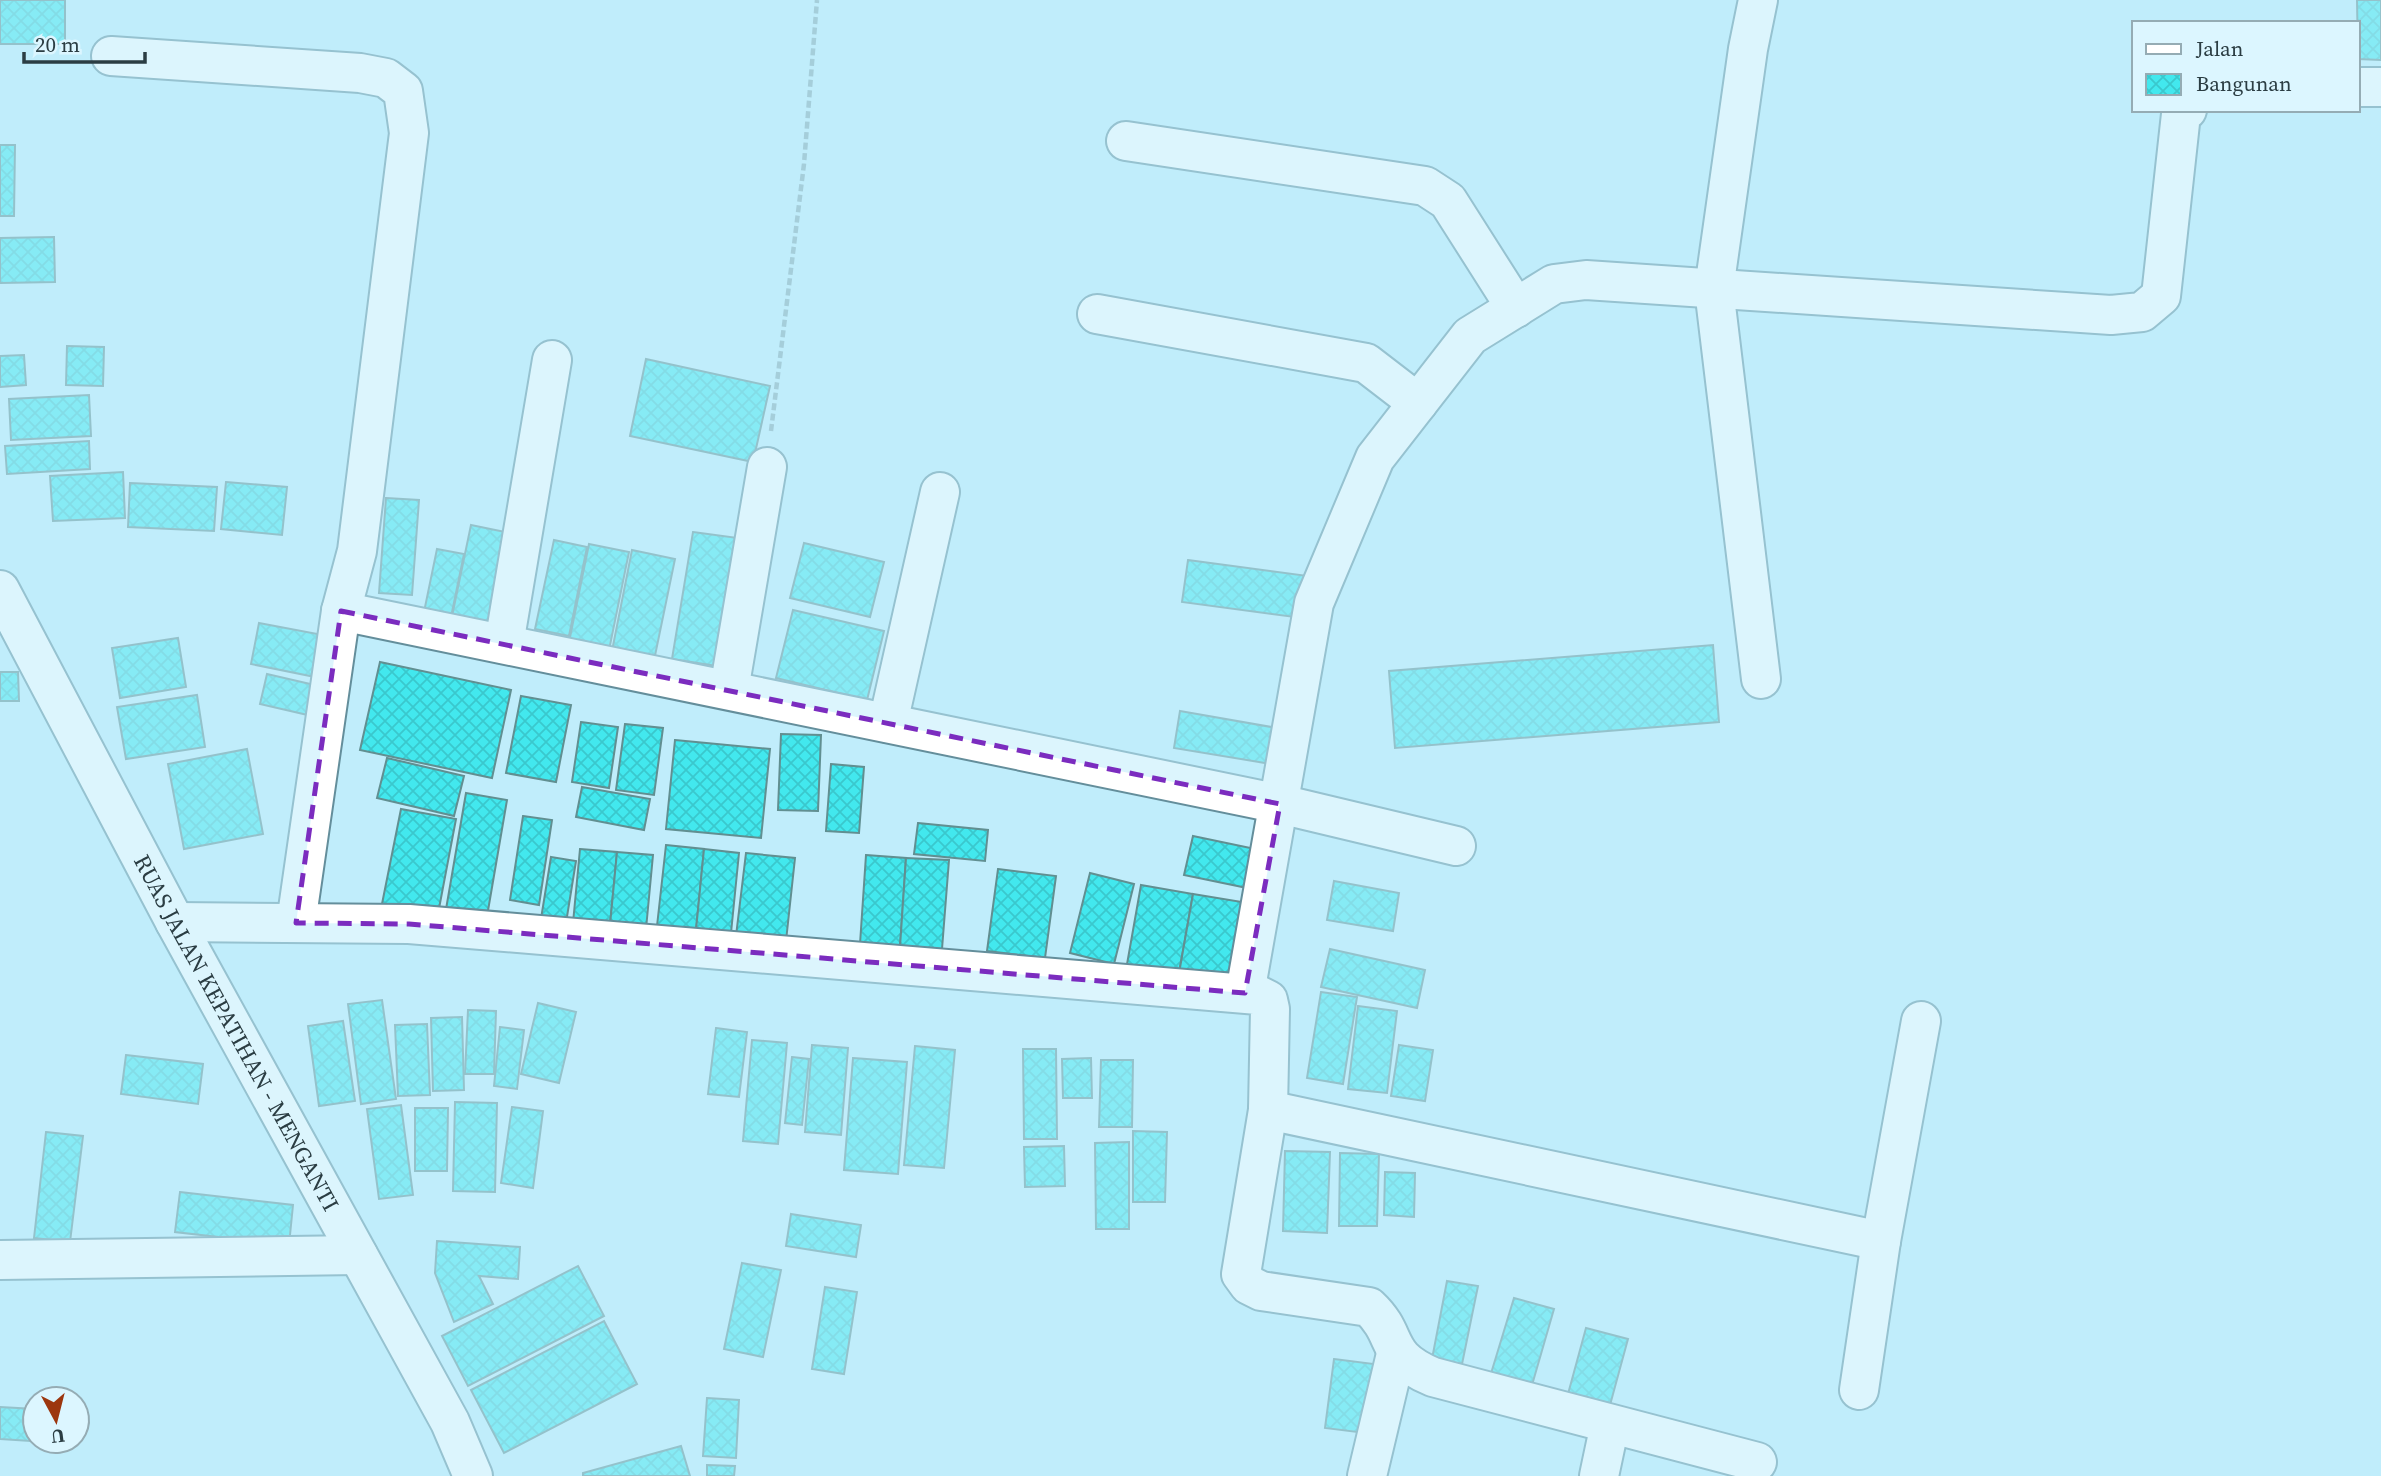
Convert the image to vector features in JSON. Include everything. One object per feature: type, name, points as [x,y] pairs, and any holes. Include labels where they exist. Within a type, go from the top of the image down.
[{"type":"street","points":[[1758,0],[1748,49],[1714,289],[1761,679]]},
{"type":"street","points":[[111,56],[360,73],[386,78],[403,90],[409,133],[400,227],[384,330],[357,551],[341,611],[296,923]]},
{"type":"street","points":[[2360,87],[2381,87]]},
{"type":"street","points":[[1245,993],[1314,603],[1375,458],[1470,336],[1554,284],[1586,280],[2110,315],[2142,312],[2161,296],[2181,114],[2184,112]]},
{"type":"street","points":[[1126,141],[1425,186],[1448,201],[1516,307]]},
{"type":"street","points":[[1097,314],[1366,363],[1418,403]]},
{"type":"street","points":[[503,644],[552,360]]},
{"type":"street","points":[[729,690],[767,467]]},
{"type":"street","points":[[888,723],[940,492]]},
{"type":"street","name":"RUAS JALAN KEPATIHAN - MENGANTI","points":[[0,590],[175,922],[450,1422],[473,1476]]},
{"type":"street","points":[[341,611],[1280,804],[1456,846]]},
{"type":"street","points":[[175,922],[409,924],[1245,993],[1268,1000],[1268,1110],[1241,1275],[1249,1286],[1261,1291],[1369,1307],[1380,1317],[1396,1354],[1409,1367],[1433,1377],[1757,1462]]},
{"type":"street","points":[[1859,1390],[1881,1241],[1921,1021]]},
{"type":"street","points":[[1268,1110],[1881,1241]]},
{"type":"street","points":[[0,1260],[358,1255]]},
{"type":"street","points":[[1367,1476],[1396,1354]]},
{"type":"street","points":[[1599,1476],[1610,1424]]},
{"type":"path","points":[[767,467],[804,164],[817,0]]},
{"type":"highlighted area","points":[[341,611],[1280,804],[1245,993],[409,924],[296,923]]},
{"type":"building","points":[[0,0],[65,0],[65,44],[0,44]]},
{"type":"building","points":[[2357,0],[2381,0],[2381,60],[2360,59],[2360,21],[2357,21]]},
{"type":"building","points":[[0,145],[15,145],[14,216],[0,216]]},
{"type":"building","points":[[54,237],[55,282],[0,283],[0,238]]},
{"type":"building","points":[[67,346],[104,347],[103,386],[66,385]]},
{"type":"building","points":[[24,355],[26,385],[0,387],[0,356]]},
{"type":"building","points":[[646,359],[770,386],[753,462],[630,436]]},
{"type":"building","points":[[89,395],[91,436],[11,440],[9,399]]},
{"type":"building","points":[[89,441],[90,469],[7,474],[5,446]]},
{"type":"building","points":[[123,472],[125,518],[53,521],[50,476]]},
{"type":"building","points":[[226,482],[287,487],[282,535],[221,529]]},
{"type":"building","points":[[130,483],[217,487],[214,531],[128,527]]},
{"type":"building","points":[[386,498],[419,500],[412,595],[379,593]]},
{"type":"building","points":[[471,525],[510,533],[491,629],[451,621]]},
{"type":"building","points":[[693,532],[738,538],[717,666],[672,659]]},
{"type":"building","points":[[554,540],[587,547],[569,636],[535,629]]},
{"type":"building","points":[[804,543],[884,562],[870,617],[790,598]]},
{"type":"building","points":[[589,544],[629,552],[608,655],[568,647]]},
{"type":"building","points":[[437,549],[464,554],[451,617],[424,612]]},
{"type":"building","points":[[632,550],[675,559],[652,670],[610,661]]},
{"type":"building","points":[[1188,560],[1308,576],[1302,618],[1182,602]]},
{"type":"building","points":[[793,610],[884,631],[867,700],[776,678]]},
{"type":"building","points":[[259,623],[328,636],[320,678],[251,664]]},
{"type":"building","points":[[178,638],[186,687],[120,698],[112,648]]},
{"type":"building","points":[[1713,645],[1719,722],[1395,748],[1389,671]]},
{"type":"building","points":[[380,662],[511,690],[492,778],[360,750]]},
{"type":"building","points":[[0,672],[18,672],[19,701],[0,701]]},
{"type":"building","points":[[267,674],[319,686],[312,716],[260,704]]},
{"type":"building","points":[[197,695],[205,747],[126,759],[117,707]]},
{"type":"building","points":[[521,696],[571,705],[556,782],[506,773]]},
{"type":"building","points":[[1180,711],[1277,728],[1271,764],[1174,748]]},
{"type":"building","points":[[581,722],[618,727],[609,788],[572,782]]},
{"type":"building","points":[[625,724],[663,728],[654,795],[616,790]]},
{"type":"building","points":[[781,734],[821,735],[818,811],[778,810]]},
{"type":"building","points":[[675,740],[770,749],[761,838],[666,829]]},
{"type":"building","points":[[247,749],[263,834],[184,849],[168,764]]},
{"type":"building","points":[[387,758],[464,776],[454,816],[377,798]]},
{"type":"building","points":[[831,764],[864,767],[859,833],[826,831]]},
{"type":"building","points":[[582,787],[650,799],[644,830],[576,817]]},
{"type":"building","points":[[466,793],[507,800],[485,928],[444,921]]},
{"type":"building","points":[[401,809],[456,819],[437,919],[381,909]]},
{"type":"building","points":[[523,816],[552,820],[539,905],[510,900]]},
{"type":"building","points":[[918,823],[988,830],[985,861],[914,854]]},
{"type":"building","points":[[1193,836],[1260,850],[1252,889],[1184,875]]},
{"type":"building","points":[[666,845],[704,849],[696,930],[657,926]]},
{"type":"building","points":[[580,849],[617,852],[610,925],[573,923]]},
{"type":"building","points":[[704,849],[739,853],[731,933],[696,930]]},
{"type":"building","points":[[617,852],[653,855],[646,929],[610,925]]},
{"type":"building","points":[[746,853],[795,858],[786,941],[736,936]]},
{"type":"building","points":[[866,855],[906,858],[900,947],[860,944]]},
{"type":"building","points":[[551,857],[576,861],[565,929],[540,925]]},
{"type":"building","points":[[906,858],[949,860],[942,949],[900,947]]},
{"type":"building","points":[[998,869],[1056,876],[1045,958],[987,951]]},
{"type":"building","points":[[1090,873],[1134,884],[1114,964],[1070,953]]},
{"type":"building","points":[[1334,881],[1399,893],[1393,931],[1327,920]]},
{"type":"building","points":[[1141,885],[1193,894],[1178,979],[1126,970]]},
{"type":"building","points":[[1193,894],[1248,903],[1233,989],[1178,979]]},
{"type":"building","points":[[1330,949],[1425,970],[1417,1008],[1321,987]]},
{"type":"building","points":[[1321,992],[1357,997],[1343,1084],[1307,1078]]},
{"type":"building","points":[[382,1000],[396,1099],[361,1104],[348,1004]]},
{"type":"building","points":[[538,1003],[576,1012],[559,1083],[521,1074]]},
{"type":"building","points":[[1358,1006],[1397,1011],[1387,1093],[1348,1089]]},
{"type":"building","points":[[468,1010],[496,1011],[494,1074],[465,1074]]},
{"type":"building","points":[[462,1017],[464,1090],[433,1091],[431,1018]]},
{"type":"building","points":[[343,1021],[355,1101],[319,1106],[308,1026]]},
{"type":"building","points":[[427,1024],[430,1095],[398,1096],[395,1025]]},
{"type":"building","points":[[500,1027],[524,1030],[517,1089],[494,1086]]},
{"type":"building","points":[[716,1028],[747,1032],[739,1097],[708,1094]]},
{"type":"building","points":[[752,1040],[787,1043],[778,1144],[743,1141]]},
{"type":"building","points":[[812,1045],[848,1048],[841,1135],[805,1132]]},
{"type":"building","points":[[1399,1045],[1433,1050],[1425,1101],[1391,1096]]},
{"type":"building","points":[[915,1046],[955,1050],[944,1168],[904,1165]]},
{"type":"building","points":[[1023,1049],[1056,1049],[1057,1139],[1024,1139]]},
{"type":"building","points":[[126,1055],[203,1064],[198,1104],[121,1094]]},
{"type":"building","points":[[792,1057],[809,1059],[802,1125],[785,1123]]},
{"type":"building","points":[[853,1058],[907,1062],[898,1174],[844,1170]]},
{"type":"building","points":[[1091,1058],[1092,1098],[1063,1098],[1062,1059]]},
{"type":"building","points":[[1101,1060],[1133,1060],[1132,1127],[1099,1127]]},
{"type":"building","points":[[455,1102],[497,1103],[495,1192],[453,1191]]},
{"type":"building","points":[[401,1105],[413,1195],[379,1199],[367,1109]]},
{"type":"building","points":[[512,1107],[543,1111],[533,1188],[501,1183]]},
{"type":"building","points":[[415,1108],[448,1108],[447,1171],[415,1171]]},
{"type":"building","points":[[1133,1131],[1167,1132],[1165,1202],[1133,1202]]},
{"type":"building","points":[[46,1132],[83,1136],[70,1242],[34,1238]]},
{"type":"building","points":[[1129,1142],[1129,1229],[1096,1229],[1095,1143]]},
{"type":"building","points":[[1064,1146],[1065,1186],[1025,1187],[1024,1147]]},
{"type":"building","points":[[1285,1151],[1330,1152],[1327,1233],[1283,1231]]},
{"type":"building","points":[[1340,1153],[1379,1154],[1377,1226],[1339,1226]]},
{"type":"building","points":[[1385,1172],[1415,1173],[1414,1217],[1384,1215]]},
{"type":"building","points":[[180,1192],[293,1205],[289,1245],[175,1232]]},
{"type":"building","points":[[791,1214],[861,1225],[856,1257],[786,1246]]},
{"type":"building","points":[[437,1241],[520,1247],[518,1279],[479,1276],[493,1304],[454,1322],[435,1273]]},
{"type":"building","points":[[742,1263],[781,1270],[763,1357],[724,1349]]},
{"type":"building","points":[[578,1266],[604,1316],[468,1386],[442,1336]]},
{"type":"building","points":[[1447,1281],[1478,1286],[1462,1364],[1432,1359]]},
{"type":"building","points":[[825,1287],[857,1292],[844,1374],[812,1369]]},
{"type":"building","points":[[1514,1298],[1554,1309],[1530,1392],[1489,1380]]},
{"type":"building","points":[[604,1321],[637,1384],[504,1453],[471,1390]]},
{"type":"building","points":[[1586,1328],[1628,1339],[1610,1405],[1568,1394]]},
{"type":"building","points":[[1334,1359],[1374,1364],[1365,1433],[1325,1428]]},
{"type":"building","points":[[707,1398],[739,1400],[736,1458],[703,1456]]},
{"type":"building","points":[[0,1407],[21,1408],[21,1440],[0,1439]]},
{"type":"building","points":[[681,1446],[690,1476],[583,1476],[583,1473]]},
{"type":"building","points":[[707,1465],[735,1466],[734,1476],[707,1476]]}]
